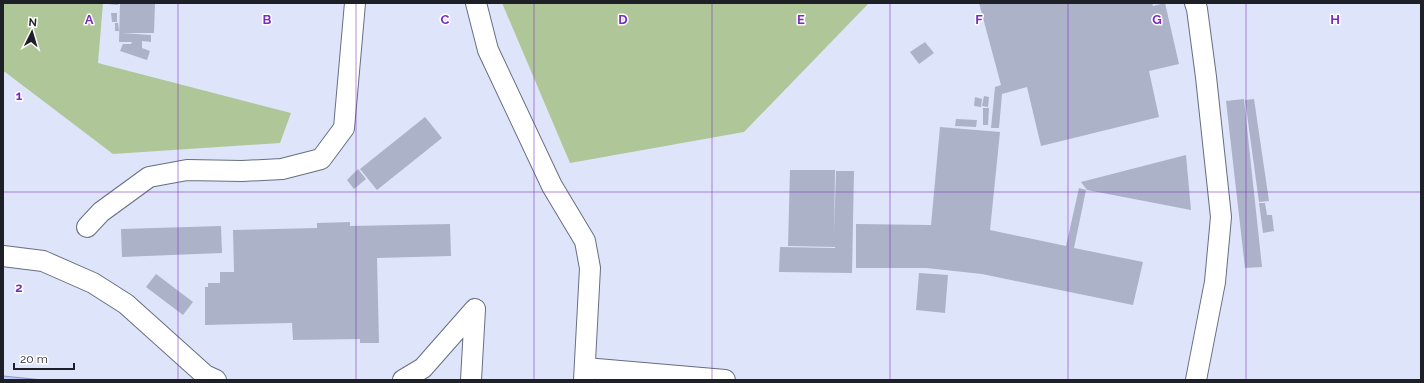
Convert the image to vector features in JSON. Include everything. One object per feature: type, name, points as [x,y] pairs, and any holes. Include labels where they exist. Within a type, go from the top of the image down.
[{"type":"street","points":[[88,227],[101,212],[149,177],[187,170],[242,171],[282,169],[321,159],[344,128],[355,3]]},
{"type":"street","points":[[476,3],[488,50],[552,186],[585,241],[590,268],[585,374],[725,380]]},
{"type":"street","points":[[1195,3],[1206,77],[1221,217],[1215,282],[1196,380]]},
{"type":"street","points":[[3,256],[43,260],[93,283],[126,304],[205,375],[216,380]]},
{"type":"street","points":[[403,380],[424,368],[475,309],[471,380]]},
{"type":"green space","points":[[3,3],[103,3],[98,63],[291,113],[280,143],[113,154],[5,72],[3,73]]},
{"type":"green space","points":[[502,3],[869,3],[744,132],[570,163]]},
{"type":"water","points":[[3,376],[43,380],[3,380]]},
{"type":"building","points":[[118,3],[118,5],[107,4]]},
{"type":"building","points":[[120,3],[155,3],[154,33],[122,33],[151,35],[151,42],[142,41],[142,48],[150,51],[147,60],[120,51],[123,44],[131,44],[132,42],[119,42]]},
{"type":"building","points":[[979,3],[1152,3],[1153,6],[1165,3],[1179,64],[1149,71],[1159,117],[1041,146],[1027,87],[1002,94],[999,128],[991,128],[995,87],[1001,85]]},
{"type":"building","points":[[111,13],[117,13],[117,22],[112,22]]},
{"type":"building","points":[[115,23],[118,23],[119,31],[115,31]]},
{"type":"building","points":[[925,42],[934,53],[919,64],[910,52]]},
{"type":"building","points":[[984,96],[989,97],[988,107],[982,106]]},
{"type":"building","points":[[975,97],[982,99],[981,107],[974,106]]},
{"type":"building","points":[[1244,99],[1262,267],[1245,268],[1226,101]]},
{"type":"building","points":[[1254,99],[1269,201],[1259,202],[1245,100]]},
{"type":"building","points":[[983,108],[989,108],[988,125],[983,125]]},
{"type":"building","points":[[425,117],[442,138],[377,190],[360,169]]},
{"type":"building","points":[[956,119],[977,120],[976,127],[955,126]]},
{"type":"building","points":[[940,127],[1000,132],[990,230],[1066,246],[1079,188],[1086,190],[1074,248],[1143,262],[1133,305],[982,274],[926,268],[856,268],[856,224],[931,225]]},
{"type":"building","points":[[1186,155],[1191,210],[1087,190],[1081,182]]},
{"type":"building","points":[[358,169],[366,179],[354,189],[347,180]]},
{"type":"building","points":[[790,170],[835,170],[834,235],[836,171],[854,171],[852,273],[779,272],[780,247],[835,248],[788,246]]},
{"type":"building","points":[[1259,203],[1265,203],[1267,215],[1272,215],[1274,231],[1263,233]]},
{"type":"building","points":[[350,222],[350,226],[450,224],[451,256],[377,258],[379,343],[360,343],[360,339],[293,340],[292,323],[205,325],[205,287],[208,287],[208,283],[220,283],[220,272],[234,272],[233,230],[317,228],[317,223]]},
{"type":"building","points":[[221,226],[222,253],[122,257],[121,229]]},
{"type":"building","points":[[919,273],[948,275],[945,313],[916,310]]},
{"type":"building","points":[[156,274],[193,302],[183,315],[146,287]]}]
